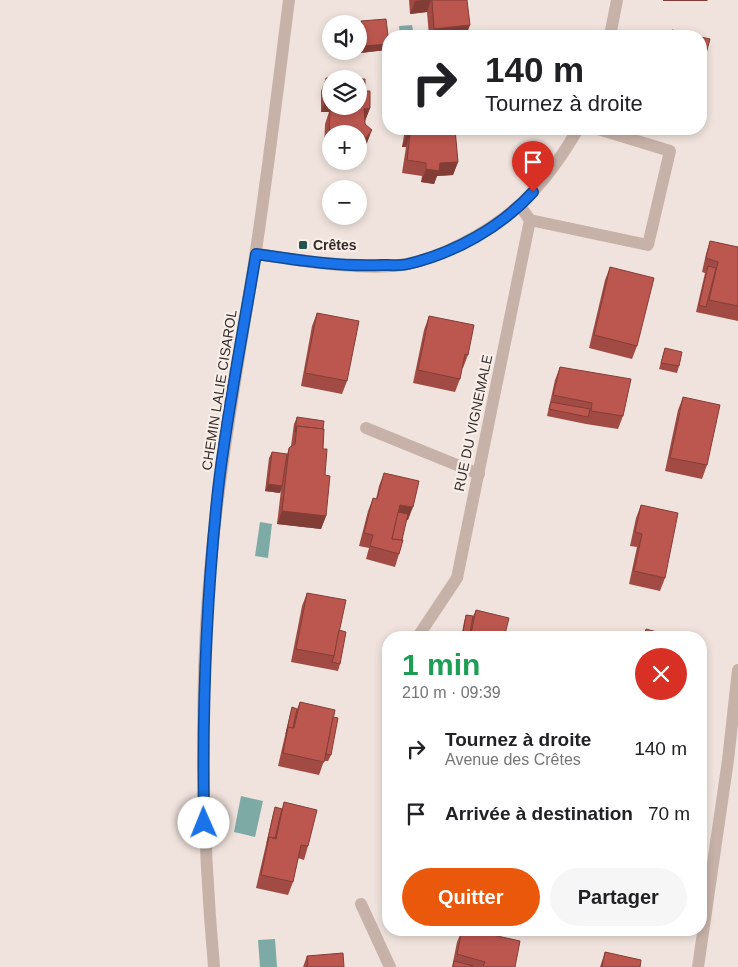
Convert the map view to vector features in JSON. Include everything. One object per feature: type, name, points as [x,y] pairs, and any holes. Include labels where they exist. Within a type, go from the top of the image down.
[{"type":"street","name":"CHEMIN LALIE CISAROL","points":[[214,967],[205,833],[203,728],[206,624],[218,488],[256,254],[289,0]]},
{"type":"street","points":[[611,30],[617,0]]},
{"type":"street","points":[[256,254],[355,265],[407,264],[446,251],[490,229],[520,206],[558,163],[574,135]]},
{"type":"street","points":[[520,206],[530,220],[648,245],[670,151],[618,135]]},
{"type":"street","name":"RUE DU VIGNEMALE","points":[[422,631],[457,578],[530,220]]},
{"type":"street","points":[[366,428],[479,474]]},
{"type":"street","points":[[707,905],[728,760],[738,670]]},
{"type":"street","points":[[361,904],[390,967]]},
{"type":"street","points":[[698,967],[702,936]]},
{"type":"water","points":[[412,25],[413,30],[399,30],[399,26]]},
{"type":"water","points":[[260,522],[272,524],[268,558],[255,556]]},
{"type":"water","points":[[241,796],[263,801],[255,837],[234,832]]},
{"type":"water","points":[[275,939],[277,967],[260,967],[258,940]]},
{"type":"building","points":[[432,0],[467,0],[470,25],[434,29]]},
{"type":"building","points":[[386,19],[387,30],[382,30],[382,45],[367,46],[367,21]]},
{"type":"building","points":[[707,38],[710,39],[707,50]]},
{"type":"building","points":[[367,91],[370,91],[370,108],[367,108]]},
{"type":"building","points":[[330,115],[364,115],[366,125],[329,125]]},
{"type":"building","points":[[367,126],[372,130],[367,136]]},
{"type":"building","points":[[410,135],[456,135],[458,162],[440,163],[439,171],[426,169],[426,163],[407,160]]},
{"type":"building","points":[[710,241],[738,247],[738,306],[709,300],[718,262],[706,258]]},
{"type":"building","points":[[708,266],[716,268],[706,307],[699,305]]},
{"type":"building","points":[[610,267],[654,278],[637,346],[594,335]]},
{"type":"building","points":[[317,313],[359,321],[347,381],[305,373]]},
{"type":"building","points":[[429,316],[474,325],[468,355],[465,354],[460,379],[418,370]]},
{"type":"building","points":[[665,348],[682,352],[679,366],[661,363]]},
{"type":"building","points":[[560,367],[631,379],[623,416],[591,411],[592,403],[553,395]]},
{"type":"building","points":[[683,397],[720,405],[707,465],[670,458]]},
{"type":"building","points":[[551,402],[590,409],[588,417],[549,409]]},
{"type":"building","points":[[297,417],[324,421],[323,429],[297,426],[295,432]]},
{"type":"building","points":[[297,426],[324,429],[323,449],[327,449],[325,475],[330,476],[326,516],[282,511],[289,448],[295,444]]},
{"type":"building","points":[[272,452],[287,454],[282,486],[268,484]]},
{"type":"building","points":[[384,473],[419,481],[413,507],[400,505],[392,539],[403,540],[399,554],[370,546],[373,535],[364,533],[373,498],[377,499]]},
{"type":"building","points":[[641,505],[678,513],[665,578],[634,571],[642,534],[635,532]]},
{"type":"building","points":[[398,512],[408,514],[402,540],[392,539]]},
{"type":"building","points":[[307,593],[346,600],[334,656],[296,649]]},
{"type":"building","points":[[476,610],[509,618],[506,631],[472,631]]},
{"type":"building","points":[[466,615],[473,616],[470,631],[463,631]]},
{"type":"building","points":[[339,630],[346,632],[340,664],[332,662]]},
{"type":"building","points":[[300,702],[335,710],[324,762],[283,753],[288,727],[294,728]]},
{"type":"building","points":[[292,707],[297,709],[293,728],[288,727],[286,734]]},
{"type":"building","points":[[333,717],[338,718],[331,755],[326,754]]},
{"type":"building","points":[[284,802],[317,810],[308,846],[301,845],[293,882],[261,875],[269,837],[276,839]]},
{"type":"building","points":[[275,807],[282,809],[275,838],[269,837],[267,843]]},
{"type":"building","points":[[461,936],[497,936],[520,941],[515,967],[483,967],[485,962],[457,954]]},
{"type":"building","points":[[605,952],[641,960],[640,967],[602,967]]},
{"type":"building","points":[[343,953],[344,967],[308,967],[307,956]]},
{"type":"building","points":[[454,961],[473,966],[473,967],[453,967]]},
{"type":"place","name":"Crêtes","points":[[303,245]]},
{"type":"route","points":[[204,823],[203,728],[206,624],[218,488],[256,254],[364,266],[407,264],[446,251],[490,229],[520,206],[533,192]]}]
